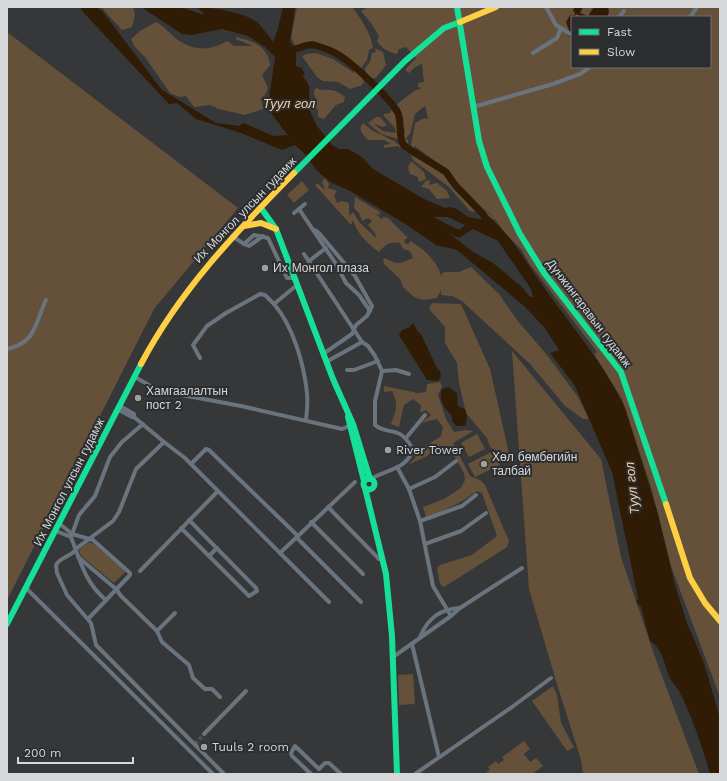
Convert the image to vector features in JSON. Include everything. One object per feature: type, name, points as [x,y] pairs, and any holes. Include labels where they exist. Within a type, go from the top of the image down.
[{"type":"main road","points":[[457,7],[460,22]]},
{"type":"main road","name":"Их Монгол улсын гудамж","points":[[7,624],[158,334],[175,307],[200,274],[232,236],[405,61],[444,28],[480,15],[495,7]]},
{"type":"main road","name":"Дүнжингаравын гудамж","points":[[460,22],[479,141],[485,160],[520,234],[554,288],[611,358],[622,374],[690,578],[701,598],[720,621]]},
{"type":"main road","points":[[261,208],[276,229],[326,362],[356,431],[369,483],[367,501],[386,574],[393,656],[397,774]]},
{"type":"main road","points":[[242,226],[258,222],[276,229]]},
{"type":"main road","points":[[348,415],[349,426],[369,483]]},
{"type":"street","points":[[546,7],[554,22],[571,34]]},
{"type":"street","points":[[691,16],[697,7]]},
{"type":"street","points":[[620,16],[624,11]]},
{"type":"street","points":[[533,53],[556,39],[561,28]]},
{"type":"street","points":[[473,107],[553,84],[580,74],[589,68]]},
{"type":"street","points":[[294,213],[305,204]]},
{"type":"street","points":[[299,209],[319,233],[346,283],[359,295],[370,311]]},
{"type":"street","points":[[232,236],[249,246],[263,236],[270,240],[288,279],[294,278]]},
{"type":"street","points":[[309,261],[327,247]]},
{"type":"street","points":[[323,354],[352,334],[354,329],[370,311],[372,305],[355,276],[327,247]]},
{"type":"street","points":[[304,254],[362,342],[368,346],[378,361],[382,371],[375,401],[375,425],[378,428],[395,431],[406,438],[412,448],[411,455],[407,461],[378,475],[369,483]]},
{"type":"street","points":[[274,304],[297,285]]},
{"type":"street","points":[[200,358],[192,346],[207,326],[226,313],[260,294],[265,295],[282,313],[298,352],[308,394],[306,420]]},
{"type":"street","points":[[7,349],[18,347],[28,340],[35,330],[46,300]]},
{"type":"street","points":[[326,362],[362,342]]},
{"type":"street","points":[[347,370],[354,370],[378,361]]},
{"type":"street","points":[[382,371],[396,370],[409,374]]},
{"type":"street","points":[[135,377],[154,388],[166,392],[241,406],[342,429],[349,426]]},
{"type":"street","points":[[120,408],[132,418],[134,417],[143,424],[191,464],[329,602]]},
{"type":"street","points":[[406,438],[425,415]]},
{"type":"street","points":[[71,535],[79,515],[89,505],[98,489],[110,457],[122,442],[143,424]]},
{"type":"street","points":[[164,442],[136,469],[119,512],[113,521],[75,549],[73,554],[60,560],[56,566],[67,595],[89,618],[96,645],[224,774]]},
{"type":"street","points":[[191,464],[206,449],[209,450],[361,602]]},
{"type":"street","points":[[409,489],[435,477],[456,461]]},
{"type":"street","points":[[397,467],[409,489],[420,521],[433,586],[451,616]]},
{"type":"street","points":[[280,553],[355,482]]},
{"type":"street","points":[[140,571],[218,491]]},
{"type":"street","points":[[420,521],[462,506],[476,495]]},
{"type":"street","points":[[328,507],[379,559]]},
{"type":"street","points":[[425,544],[461,531],[486,514]]},
{"type":"street","points":[[181,528],[249,596],[257,592],[256,588],[189,520]]},
{"type":"street","points":[[312,522],[364,574]]},
{"type":"street","points":[[60,524],[71,535],[80,566],[90,582],[106,600]]},
{"type":"street","points":[[56,530],[71,535],[90,538],[129,571],[130,575],[89,618]]},
{"type":"street","points":[[210,556],[217,548]]},
{"type":"street","points":[[78,557],[116,589],[121,596],[157,631],[162,642],[189,665],[193,678],[205,689],[212,689],[220,697]]},
{"type":"street","points":[[393,656],[412,644],[460,608],[522,568]]},
{"type":"street","points":[[26,588],[213,774]]},
{"type":"street","points":[[420,637],[425,627],[432,619],[446,609],[460,608]]},
{"type":"street","points":[[157,631],[174,613]]},
{"type":"street","points":[[412,644],[439,757]]},
{"type":"street","points":[[415,774],[518,703],[551,678]]},
{"type":"street","points":[[204,734],[246,691]]},
{"type":"street","points":[[189,750],[195,744]]},
{"type":"street","points":[[319,769],[295,746],[290,754],[312,774],[319,769],[325,763],[329,763],[342,774]]},
{"type":"shaded area","points":[[101,7],[133,7],[135,14],[132,27],[122,30]]},
{"type":"shaded area","points":[[297,7],[352,7],[368,32],[373,48],[369,50],[367,60],[361,68],[330,47],[314,43],[296,47],[291,38]]},
{"type":"shaded area","points":[[368,7],[720,7],[720,697],[671,566],[651,487],[622,399],[594,354],[597,352],[529,263],[521,249],[505,233],[494,218],[494,220],[481,210],[457,184],[449,172],[415,146],[413,148],[411,145],[415,123],[424,118],[428,119],[425,106],[415,114],[410,134],[406,138],[409,142],[407,143],[403,139],[405,131],[396,105],[414,91],[422,88],[418,87],[418,83],[424,82],[422,64],[415,67],[409,73],[405,70],[416,58],[406,47],[399,49],[397,54],[391,53],[383,48],[377,41],[379,36],[361,11]]},
{"type":"shaded area","points":[[156,22],[184,44],[196,48],[215,47],[227,41],[234,46],[253,46],[236,39],[236,37],[259,45],[266,53],[270,65],[262,75],[268,88],[265,95],[261,98],[263,109],[245,115],[219,109],[210,105],[194,107],[186,96],[179,97],[170,93],[145,57],[134,46],[131,39],[140,31]]},
{"type":"shaded area","points":[[7,32],[238,208],[154,309],[7,600]]},
{"type":"shaded area","points":[[375,48],[383,52],[386,65],[376,78],[370,78],[366,74],[365,68],[370,62],[372,53],[376,52]]},
{"type":"shaded area","points":[[316,53],[333,59],[354,73],[354,70],[359,72],[364,82],[362,85],[350,89],[338,82],[323,81],[317,77],[302,56]]},
{"type":"shaded area","points":[[317,88],[320,90],[336,91],[345,97],[344,102],[336,105],[324,119],[318,117],[318,110],[316,109],[317,101],[314,90]]},
{"type":"shaded area","points":[[391,110],[396,115],[398,139],[381,134],[368,123],[376,117],[380,117],[387,125],[383,127],[375,125],[383,131],[396,133],[395,128],[384,116],[384,114],[390,113]]},
{"type":"shaded area","points":[[363,123],[373,131],[394,141],[406,150],[407,153],[398,146],[385,148],[383,145],[391,144],[384,140],[368,140],[361,130]]},
{"type":"shaded area","points":[[411,155],[445,173],[456,191],[476,212],[470,211],[449,187],[413,160]]},
{"type":"shaded area","points":[[411,161],[424,172],[426,179],[420,182],[418,177],[410,174],[408,167]]},
{"type":"shaded area","points":[[325,178],[329,184],[328,188],[337,192],[334,195],[337,203],[342,201],[349,203],[349,216],[353,212],[359,222],[376,238],[375,233],[368,225],[372,221],[368,218],[362,221],[359,213],[354,208],[355,197],[380,212],[380,215],[376,214],[381,219],[384,217],[388,218],[408,238],[404,240],[406,244],[409,244],[410,241],[430,256],[440,272],[441,277],[442,273],[459,272],[471,267],[499,294],[517,320],[547,355],[578,397],[589,419],[583,419],[565,406],[530,364],[462,301],[452,296],[441,295],[441,290],[437,298],[423,300],[414,297],[403,287],[400,279],[384,264],[383,260],[385,258],[397,263],[402,262],[413,258],[410,251],[403,249],[400,243],[394,242],[388,244],[379,252],[363,238],[353,220],[351,225],[315,185],[317,183],[325,190],[322,182]]},
{"type":"shaded area","points":[[430,180],[429,185],[437,183],[447,191],[450,198],[437,199],[429,189],[421,187],[426,181]]},
{"type":"shaded area","points":[[302,181],[309,190],[294,203],[287,195]]},
{"type":"shaded area","points":[[432,303],[461,304],[490,369],[510,458],[490,447],[487,438],[466,413],[459,383],[457,363],[445,343],[445,327],[429,309]]},
{"type":"shaded area","points":[[512,351],[601,459],[621,557],[656,660],[699,774],[583,774],[581,760],[529,589]]},
{"type":"shaded area","points":[[440,382],[442,386],[438,395],[446,419],[454,432],[466,430],[473,431],[453,443],[470,476],[480,480],[485,485],[509,541],[507,547],[444,587],[440,584],[437,568],[440,565],[472,555],[497,536],[482,493],[477,491],[453,506],[426,517],[423,507],[444,499],[461,488],[465,480],[464,473],[448,447],[438,446],[427,456],[408,465],[415,458],[418,448],[426,446],[441,436],[443,427],[437,419],[421,423],[431,415],[426,410],[420,413],[421,405],[413,399],[404,405],[399,427],[391,424],[395,411],[396,400],[392,391],[384,392],[384,386],[418,393],[426,392],[427,384]]},
{"type":"shaded area","points":[[477,434],[485,449],[469,457],[461,443]]},
{"type":"shaded area","name":"Хөл бөмбөгийн талбай","points":[[493,451],[500,465],[475,477],[468,464]]},
{"type":"shaded area","points":[[89,542],[94,544],[126,571],[114,583],[81,556],[79,549]]},
{"type":"shaded area","points":[[413,674],[415,704],[399,705],[398,675]]},
{"type":"shaded area","points":[[553,686],[557,695],[561,723],[574,747],[567,751],[532,701]]},
{"type":"shaded area","points":[[524,741],[530,749],[524,754],[530,762],[536,758],[543,766],[532,774],[484,774],[490,770],[488,767],[496,761],[498,764],[504,760],[502,757]]},
{"type":"water","name":"Туул гол","points":[[80,7],[96,7],[103,12],[162,90],[216,123],[239,126],[244,123],[273,136],[286,135],[289,137],[271,113],[268,105],[275,57],[265,47],[248,36],[222,29],[192,35],[182,34],[141,7],[180,7],[205,15],[197,7],[219,9],[237,13],[257,22],[273,42],[283,7],[295,7],[290,42],[296,50],[296,66],[302,68],[305,75],[302,74],[309,86],[310,111],[317,126],[332,145],[339,149],[348,149],[362,157],[373,169],[424,199],[445,208],[451,207],[457,209],[468,217],[485,220],[485,214],[503,230],[588,347],[608,377],[625,408],[658,514],[675,585],[687,623],[704,663],[718,711],[720,721],[720,774],[710,774],[697,733],[685,703],[671,680],[661,653],[655,644],[650,641],[641,607],[636,602],[638,598],[612,472],[575,386],[550,353],[559,350],[544,327],[524,306],[457,250],[436,245],[407,225],[350,191],[330,182],[316,170],[306,155],[295,145],[282,150],[241,133],[196,119],[177,103],[169,104]],"holes":[[[434,217],[448,217],[498,241],[531,289],[533,297],[530,297],[522,287],[493,263],[473,252],[449,233],[432,223]]]},
{"type":"water","points":[[575,7],[583,7],[580,13],[588,16],[580,16],[576,14],[575,16],[571,16],[571,37],[567,35],[569,30],[566,22],[570,15],[574,15],[575,13],[573,10]]},
{"type":"water","points":[[594,7],[608,7],[609,12],[607,16],[588,16]]},
{"type":"water","points":[[413,323],[418,332],[421,334],[437,368],[440,371],[441,377],[438,381],[427,380],[399,335],[402,330],[410,327]]},
{"type":"water","points":[[448,387],[457,393],[458,406],[465,409],[467,422],[465,426],[456,426],[452,421],[452,416],[443,404],[441,397],[442,389]]},
{"type":"waterway","name":"Туул гол","points":[[288,50],[314,45],[329,50],[344,58],[369,80],[386,97],[397,111],[400,119],[401,137],[404,146],[446,172],[455,185],[483,214],[489,224]]},
{"type":"waterway","name":"Туул гол","points":[[425,217],[459,234],[475,223],[477,224]]},
{"type":"tunnel","points":[[195,744],[204,734]]},
{"type":"traffic: fast","points":[[457,7],[479,141],[487,167],[520,234],[544,273],[621,372],[666,504]]},
{"type":"traffic: fast","points":[[294,173],[405,61],[444,28],[460,22]]},
{"type":"traffic: fast","points":[[261,208],[276,229],[333,379],[353,424],[370,479]]},
{"type":"traffic: fast","points":[[7,624],[141,364]]},
{"type":"traffic: fast","points":[[348,417],[364,481]]},
{"type":"traffic: fast","points":[[367,479],[371,479],[373,480],[374,484],[373,488],[367,489],[364,486],[364,482],[367,479]]},
{"type":"traffic: fast","points":[[365,488],[386,574],[392,636],[397,774]]},
{"type":"traffic: slow","points":[[460,22],[496,7]]},
{"type":"traffic: slow","points":[[141,364],[173,311],[210,263],[251,217],[294,173]]},
{"type":"traffic: slow","points":[[244,226],[261,223],[276,229]]},
{"type":"traffic: slow","points":[[666,504],[690,578],[705,603],[720,621]]},
{"type":"place","name":"Их Монгол плаза","points":[[265,268]]},
{"type":"place","name":"Хамгаалалтын пост 2","points":[[138,398]]},
{"type":"place","name":"River Tower","points":[[388,450]]},
{"type":"place","name":"Хөл бөмбөгийн талбай","points":[[484,464]]},
{"type":"place","name":"Tuuls 2 room","points":[[204,747]]}]
